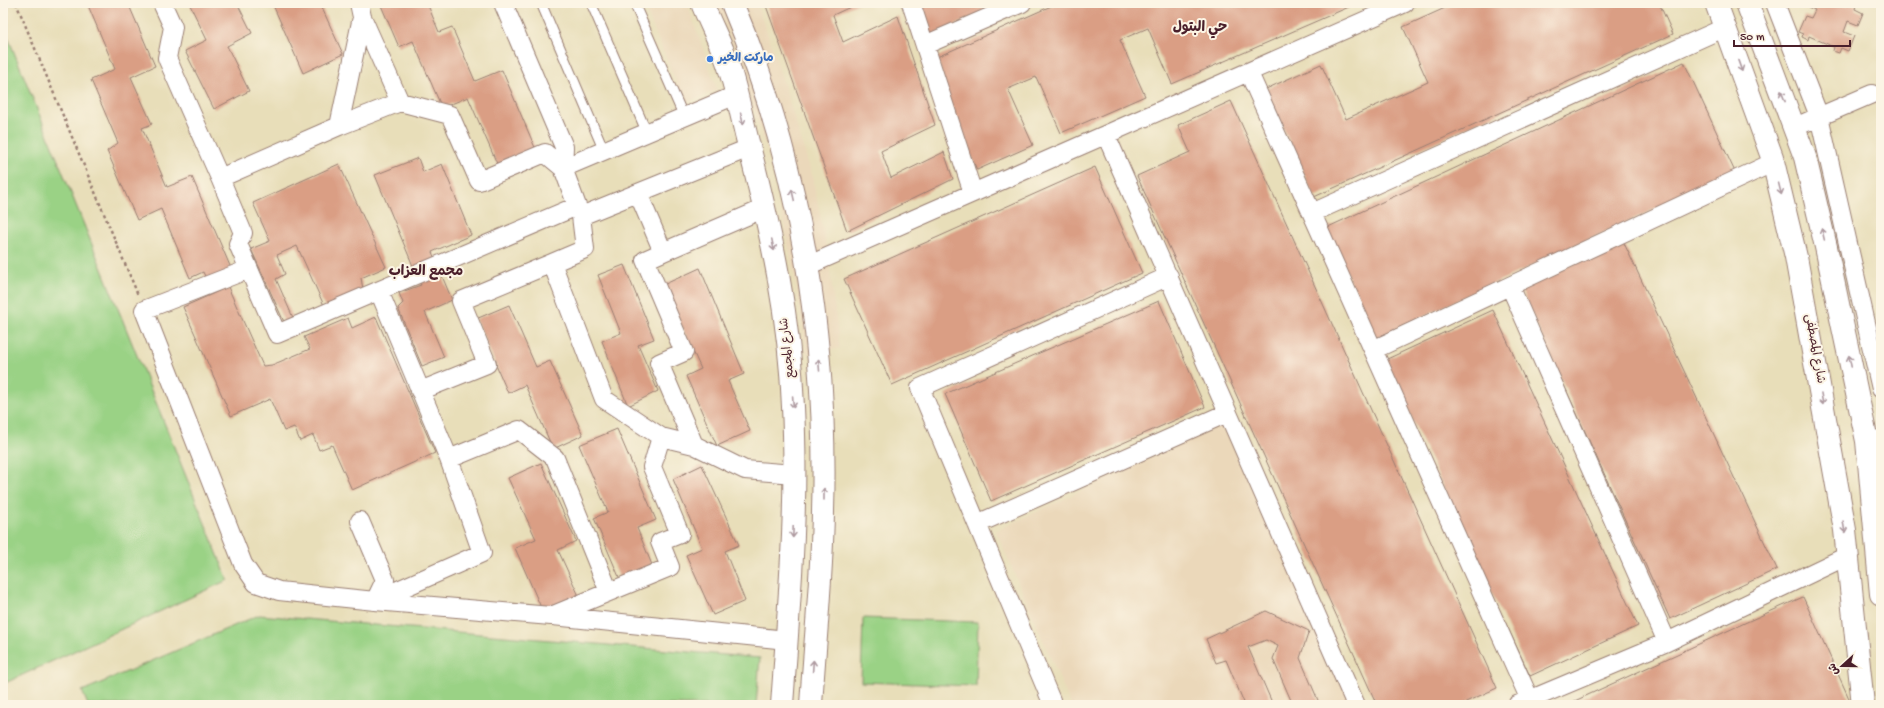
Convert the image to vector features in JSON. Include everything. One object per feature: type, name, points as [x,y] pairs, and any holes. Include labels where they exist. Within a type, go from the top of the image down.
[{"type":"street","points":[[162,3],[173,27],[167,58],[243,233],[238,244],[278,334],[379,291],[579,211],[638,193],[749,148]]},
{"type":"street","points":[[420,391],[487,364],[461,301],[585,249],[579,211],[563,168],[564,147],[503,3]]},
{"type":"street","name":"شارع المجمع","points":[[702,3],[725,56],[734,86],[775,254],[787,330],[793,407],[794,474],[792,560],[782,705]]},
{"type":"street","points":[[732,3],[757,69],[782,150],[796,208],[807,266],[819,364],[824,463],[823,513],[811,705]]},
{"type":"street","points":[[911,3],[973,194]]},
{"type":"street","points":[[924,46],[1022,3]]},
{"type":"street","points":[[807,266],[1249,73],[1405,3]]},
{"type":"street","name":"شارع المصطفى","points":[[1716,3],[1774,162],[1796,257],[1845,530],[1863,705]]},
{"type":"street","points":[[1747,3],[1795,127],[1805,157],[1838,301],[1874,440],[1881,594]]},
{"type":"street","points":[[1775,3],[1819,116],[1881,389]]},
{"type":"street","points":[[339,126],[360,10]]},
{"type":"street","points":[[360,10],[400,102]]},
{"type":"street","points":[[715,35],[723,42],[731,43],[740,34],[741,24]]},
{"type":"street","points":[[1312,213],[1726,27]]},
{"type":"street","points":[[563,168],[684,117],[734,86],[735,64],[742,60],[750,61],[757,69]]},
{"type":"street","points":[[1249,73],[1373,350],[1523,702],[1667,642],[1847,556]]},
{"type":"street","points":[[1795,127],[1872,94]]},
{"type":"street","points":[[220,178],[339,126],[400,102],[450,115],[479,181],[545,153],[563,168]]},
{"type":"street","points":[[1106,135],[1356,705]]},
{"type":"street","points":[[1373,350],[1774,162]]},
{"type":"street","points":[[638,193],[663,252]]},
{"type":"street","points":[[694,445],[659,363],[684,352],[645,260],[765,208]]},
{"type":"street","points":[[552,263],[604,399],[661,437],[694,445],[745,470],[794,474]]},
{"type":"street","points":[[249,269],[144,310],[243,564],[256,583],[279,591],[551,616],[787,640]]},
{"type":"street","points":[[1053,705],[920,388],[1169,276]]},
{"type":"street","points":[[1510,286],[1667,642]]},
{"type":"street","points":[[375,601],[482,553],[450,459],[379,291]]},
{"type":"street","points":[[1807,312],[1838,301]]},
{"type":"street","points":[[977,524],[1227,413]]},
{"type":"street","points":[[450,459],[519,430],[555,458],[609,592]]},
{"type":"street","points":[[551,616],[670,567],[660,542],[680,534],[652,467],[661,437]]},
{"type":"street","points":[[360,521],[385,580],[375,601]]},
{"type":"lane","points":[[541,3],[604,151]]},
{"type":"lane","points":[[591,3],[647,133]]},
{"type":"lane","points":[[634,3],[684,117]]},
{"type":"path","points":[[16,3],[144,310]]},
{"type":"shaded area","points":[[643,3],[687,3],[717,90],[685,103]]},
{"type":"shaded area","points":[[716,3],[756,3],[771,43],[812,175],[827,250],[840,348],[807,354],[796,284],[772,165],[735,52]]},
{"type":"shaded area","points":[[1227,422],[1354,705],[1071,705],[996,531]]},
{"type":"green space","points":[[3,25],[228,580],[3,684]]},
{"type":"green space","points":[[259,615],[760,658],[756,705],[88,705],[82,691]]},
{"type":"green space","points":[[863,618],[978,622],[976,686],[861,682]]},
{"type":"building","points":[[87,3],[128,3],[155,66],[131,77],[152,124],[142,128],[167,187],[192,177],[233,273],[208,283],[203,272],[190,278],[161,209],[137,220],[107,151],[118,143],[91,80],[115,69]]},
{"type":"building","points":[[189,3],[237,3],[252,33],[227,46],[249,91],[214,109],[185,51],[207,40]]},
{"type":"building","points":[[277,3],[334,3],[322,8],[343,54],[303,73],[273,5]]},
{"type":"building","points":[[380,3],[427,3],[439,32],[452,27],[475,81],[502,70],[536,150],[498,166],[468,97],[442,108],[413,41],[399,47]]},
{"type":"building","points":[[765,3],[859,3],[833,15],[843,42],[898,16],[935,125],[881,151],[891,178],[944,152],[953,179],[847,231]]},
{"type":"building","points":[[918,3],[981,3],[985,12],[929,37]]},
{"type":"building","points":[[1058,3],[1358,3],[1172,84],[1148,28],[1120,40],[1145,96],[1061,133],[1036,77],[1008,89],[1033,145],[977,170],[952,114],[937,57]]},
{"type":"building","points":[[1456,3],[1592,3],[1593,6],[1601,3],[1659,3],[1673,34],[1314,197],[1266,89],[1321,64],[1346,119],[1428,82],[1403,27]]},
{"type":"building","points":[[1809,3],[1841,3],[1847,6],[1851,3],[1856,5],[1855,9],[1863,13],[1858,25],[1848,21],[1844,32],[1854,36],[1848,51],[1841,48],[1839,53],[1833,51],[1834,47],[1809,36],[1808,40],[1802,37],[1803,34],[1798,32],[1805,16],[1811,18],[1815,10],[1808,7]]},
{"type":"building","points":[[1684,62],[1735,172],[1376,338],[1326,228]]},
{"type":"building","points":[[1231,101],[1497,688],[1459,705],[1377,705],[1137,176],[1190,152],[1178,125]]},
{"type":"building","points":[[418,158],[423,172],[442,164],[471,235],[432,252],[452,300],[425,312],[444,357],[422,366],[398,308],[403,303],[399,293],[421,285],[375,175]]},
{"type":"building","points":[[339,164],[386,267],[361,278],[364,295],[327,312],[297,246],[277,255],[285,274],[276,279],[294,320],[285,324],[251,249],[270,241],[253,203]]},
{"type":"building","points":[[1095,167],[1142,273],[892,385],[844,279]]},
{"type":"building","points":[[1623,241],[1777,569],[1670,619],[1520,288]]},
{"type":"building","points":[[624,265],[654,339],[638,345],[658,391],[628,406],[602,341],[621,333],[598,275]]},
{"type":"building","points":[[700,268],[744,374],[728,381],[750,431],[717,446],[686,376],[701,369],[663,285]]},
{"type":"building","points":[[228,287],[263,366],[272,365],[310,349],[304,337],[348,318],[352,328],[376,317],[435,453],[352,490],[332,445],[319,450],[313,435],[300,441],[294,427],[284,431],[270,399],[231,416],[183,307]]},
{"type":"building","points":[[1159,301],[1205,407],[991,501],[945,394]]},
{"type":"building","points":[[509,305],[536,367],[550,361],[583,435],[553,449],[525,385],[508,393],[476,319]]},
{"type":"building","points":[[1493,310],[1638,626],[1530,676],[1385,360]]},
{"type":"building","points":[[617,429],[656,520],[637,528],[654,570],[622,584],[594,518],[608,512],[579,445]]},
{"type":"building","points":[[541,463],[576,541],[558,550],[579,596],[543,612],[515,548],[536,539],[508,478]]},
{"type":"building","points":[[702,465],[739,545],[725,551],[745,601],[713,615],[686,555],[702,548],[673,479]]},
{"type":"building","points":[[1803,597],[1852,705],[1566,705],[1749,621]]},
{"type":"building","points":[[1266,611],[1309,631],[1300,658],[1320,705],[1293,705],[1273,659],[1278,646],[1266,640],[1248,647],[1273,705],[1245,705],[1226,660],[1216,663],[1206,639]]},
{"type":"place","name":"ماركت الخير","points":[[710,59]]},
{"type":"district","name":"حي البتول","points":[[1200,28]]},
{"type":"district","name":"مجمع العزاب","points":[[426,272]]}]
